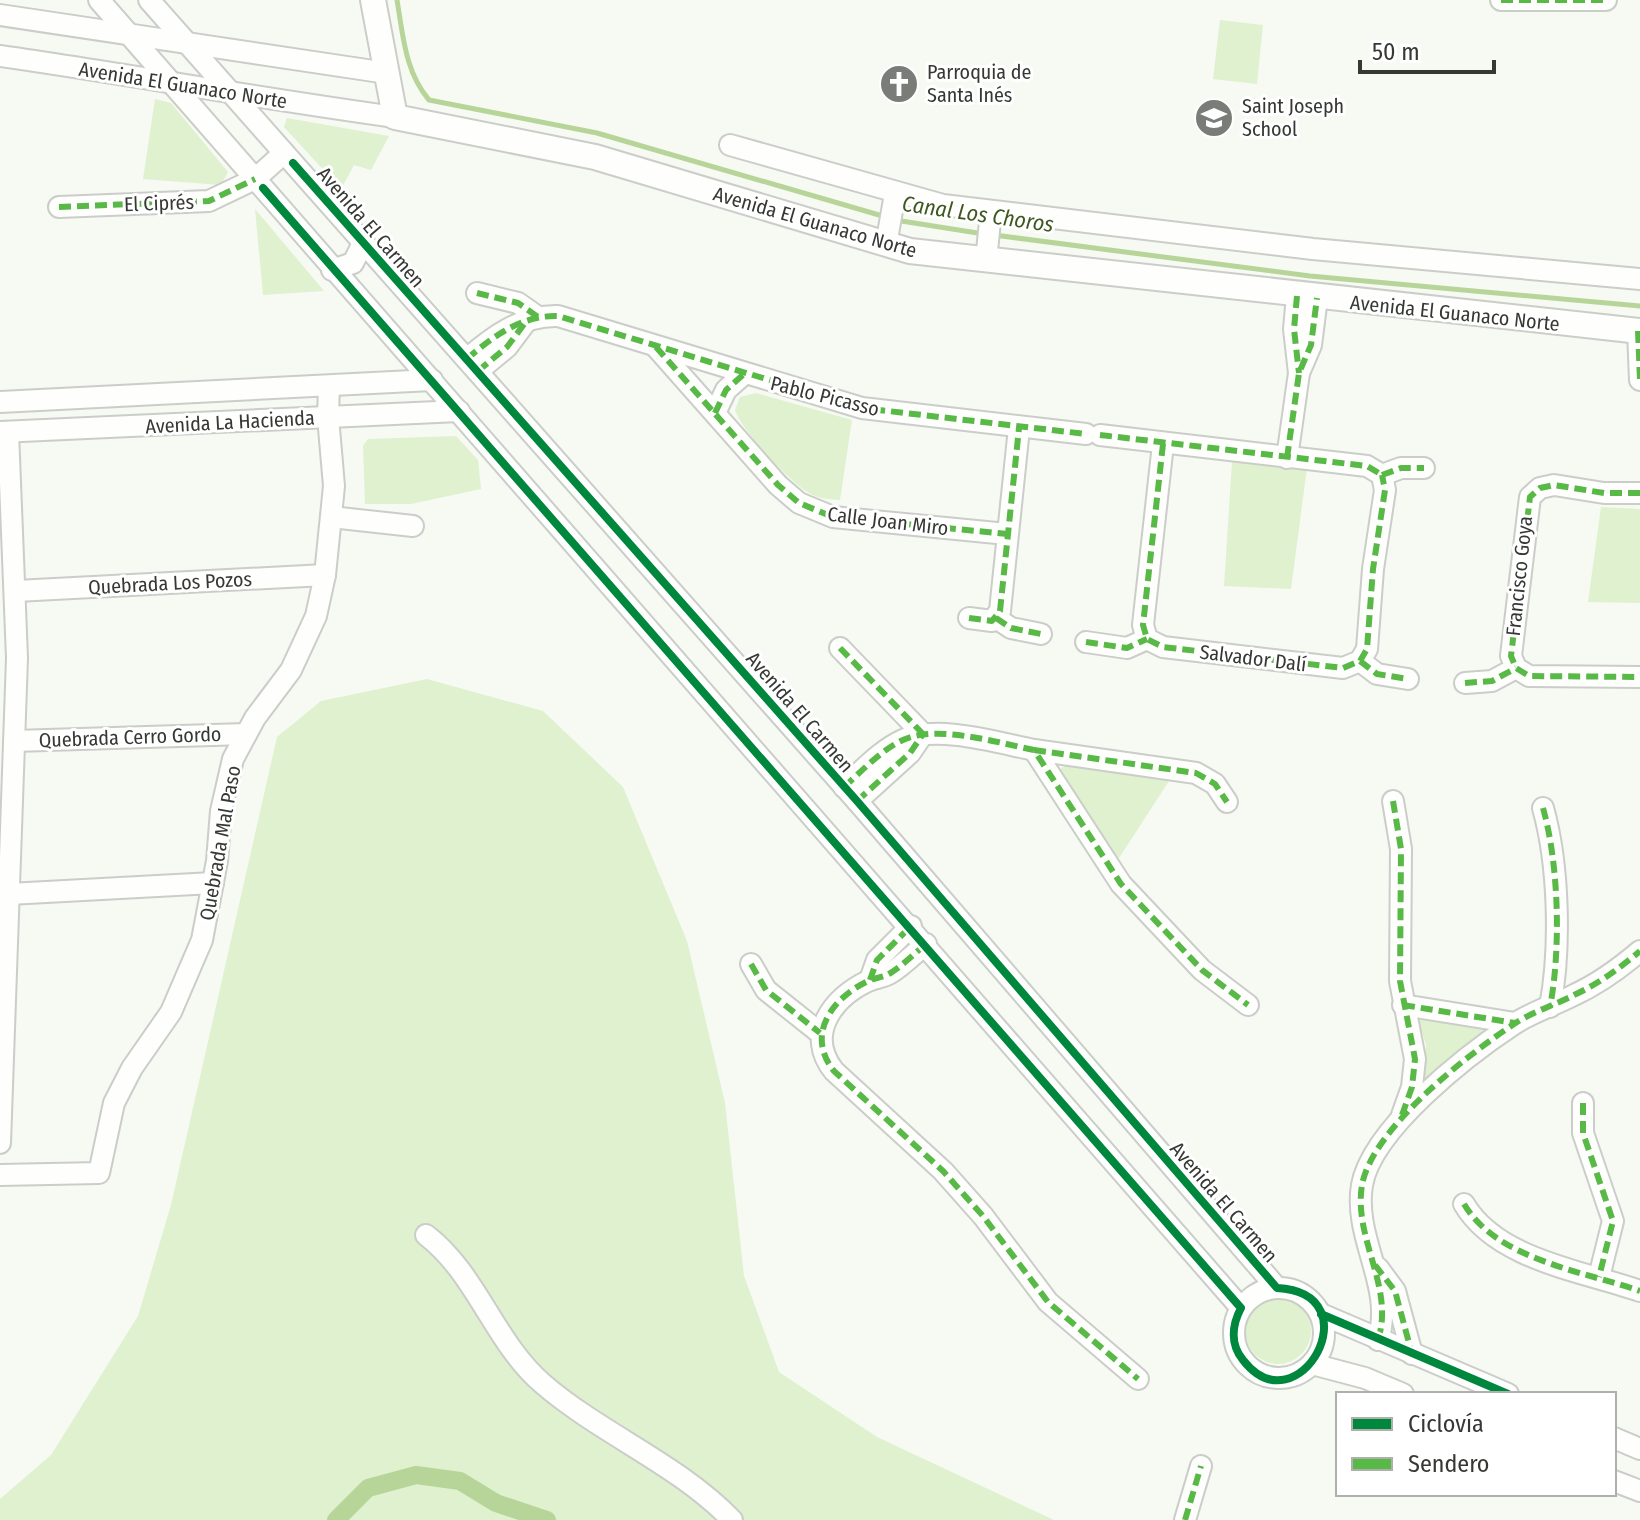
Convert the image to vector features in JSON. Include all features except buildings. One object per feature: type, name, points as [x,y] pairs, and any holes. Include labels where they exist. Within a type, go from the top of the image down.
[{"type":"street","points":[[99,0],[332,270],[911,926],[1241,1308]]},
{"type":"street","name":"Avenida El Carmen","points":[[149,0],[850,794],[1277,1288]]},
{"type":"street","points":[[373,0],[395,117]]},
{"type":"street","points":[[1501,0],[1606,0]]},
{"type":"street","points":[[0,15],[127,31],[387,73]]},
{"type":"street","name":"Avenida El Guanaco Norte","points":[[0,56],[395,117],[595,157],[886,238],[1307,297],[1639,331]]},
{"type":"street","points":[[730,145],[894,201],[990,216],[1640,279]]},
{"type":"street","name":"El Ciprés","points":[[59,207],[209,201],[255,179],[284,153]]},
{"type":"street","points":[[886,238],[894,201]]},
{"type":"street","points":[[987,254],[990,216]]},
{"type":"street","points":[[332,270],[353,263],[363,243]]},
{"type":"street","points":[[472,365],[507,347],[531,320],[518,303],[477,293]]},
{"type":"street","points":[[1287,458],[1299,373],[1311,345],[1307,297]]},
{"type":"street","name":"Pablo Picasso","points":[[531,320],[571,318],[656,347],[862,408],[1367,466],[1382,475],[1401,468],[1424,468]]},
{"type":"street","points":[[1639,331],[1640,380]]},
{"type":"street","points":[[656,347],[715,413],[726,390],[744,374]]},
{"type":"street","name":"Avenida La Hacienda","points":[[0,402],[432,380]]},
{"type":"street","name":"Quebrada Mal Paso","points":[[0,1175],[99,1173],[114,1103],[132,1068],[171,1012],[194,966],[209,914],[221,811],[233,759],[246,734],[301,653],[316,616],[325,575],[334,486],[328,417],[329,386]]},
{"type":"street","name":"Avenida La Hacienda","points":[[4,432],[459,411]]},
{"type":"street","name":"Calle Joan Miro","points":[[715,413],[788,495],[812,510],[833,517],[1007,534]]},
{"type":"street","points":[[969,618],[988,621],[996,618],[1000,611],[1019,428]]},
{"type":"street","points":[[0,1143],[16,591],[4,432]]},
{"type":"street","points":[[1147,639],[1143,625],[1163,444]]},
{"type":"street","points":[[1382,475],[1385,490],[1373,569],[1367,649],[1360,661],[1377,674],[1408,679]]},
{"type":"street","name":"Francisco Goya","points":[[1516,668],[1511,650],[1526,509],[1530,497],[1540,488],[1554,485],[1604,493],[1640,493]]},
{"type":"street","points":[[331,517],[413,526]]},
{"type":"street","name":"Quebrada Los Pozos","points":[[16,591],[325,575]]},
{"type":"street","points":[[996,618],[1011,628],[1041,634]]},
{"type":"street","name":"Salvador Dalí","points":[[1086,642],[1127,648],[1147,639],[1163,647],[1343,668],[1360,661]]},
{"type":"street","points":[[840,648],[923,734]]},
{"type":"street","points":[[1465,683],[1492,681],[1516,668],[1537,677],[1640,677]]},
{"type":"street","name":"Quebrada Cerro Gordo","points":[[14,741],[246,734]]},
{"type":"street","points":[[850,794],[898,743],[923,734],[964,737],[1196,773],[1215,784],[1227,802]]},
{"type":"street","points":[[1034,750],[1121,884],[1202,970],[1248,1005]]},
{"type":"street","points":[[1393,801],[1401,849],[1399,964],[1403,1005],[1415,1059],[1412,1087],[1400,1119]]},
{"type":"street","points":[[1543,808],[1553,851],[1554,978],[1550,1007]]},
{"type":"street","points":[[9,894],[213,883]]},
{"type":"street","points":[[870,980],[877,960],[911,926]]},
{"type":"street","points":[[926,944],[891,973],[870,980],[836,1007],[820,1033],[823,1054],[834,1071],[943,1171],[983,1216],[1048,1302],[1138,1379]]},
{"type":"street","points":[[1378,1340],[1383,1314],[1361,1222],[1362,1187],[1375,1150],[1400,1119],[1515,1023],[1613,973],[1640,951]]},
{"type":"street","points":[[751,964],[766,990],[820,1033]]},
{"type":"street","points":[[1403,1005],[1515,1023]]},
{"type":"street","points":[[1583,1103],[1583,1133],[1613,1221],[1599,1277]]},
{"type":"street","points":[[1464,1204],[1478,1225],[1499,1240],[1640,1291]]},
{"type":"street","points":[[426,1235],[444,1249],[476,1292],[502,1337],[542,1383],[732,1520]]},
{"type":"street","points":[[1373,1262],[1395,1291],[1412,1354]]},
{"type":"street","points":[[1321,1314],[1323,1344],[1312,1364],[1298,1374],[1282,1378],[1265,1376],[1251,1368],[1240,1356],[1234,1340],[1235,1323],[1241,1308],[1257,1293],[1277,1288],[1300,1292],[1321,1314],[1503,1392]]},
{"type":"street","points":[[1312,1364],[1365,1378],[1398,1392]]},
{"type":"street","points":[[1616,1439],[1640,1449]]},
{"type":"street","points":[[1185,1520],[1201,1466]]},
{"type":"street","points":[[1616,1482],[1640,1491]]},
{"type":"green space","points":[[1220,20],[1263,25],[1257,84],[1213,79]]},
{"type":"green space","points":[[155,99],[171,103],[228,172],[221,185],[143,179]]},
{"type":"green space","points":[[287,118],[389,136],[371,170],[354,165],[341,189],[284,127]]},
{"type":"green space","points":[[255,209],[324,291],[263,295]]},
{"type":"green space","points":[[756,393],[852,420],[840,500],[820,498],[809,493],[756,442],[735,410],[740,397]]},
{"type":"green space","points":[[456,436],[478,460],[481,489],[411,504],[365,504],[363,446],[368,439]]},
{"type":"green space","points":[[1232,462],[1307,468],[1291,589],[1224,586]]},
{"type":"green space","points":[[1601,507],[1640,509],[1640,603],[1588,602]]},
{"type":"green space","points":[[427,679],[543,711],[623,787],[687,941],[725,1103],[744,1276],[779,1372],[877,1437],[1054,1520],[0,1520],[0,1499],[51,1455],[138,1316],[171,1205],[277,737],[321,701]]},
{"type":"green space","points":[[1070,764],[1169,781],[1117,861],[1061,775],[1061,768]]},
{"type":"green space","points":[[1423,1016],[1496,1027],[1428,1081],[1423,1075],[1426,1045],[1419,1023]]},
{"type":"green space","points":[[1271,1298],[1285,1298],[1297,1303],[1306,1312],[1311,1331],[1309,1344],[1302,1355],[1285,1364],[1271,1364],[1259,1359],[1250,1350],[1245,1338],[1245,1324],[1250,1312],[1259,1303]]},
{"type":"waterway","name":"Canal Los Choros","points":[[397,0],[410,65],[429,100],[597,133],[886,217]]},
{"type":"waterway","name":"Canal Los Choros","points":[[895,220],[984,234]]},
{"type":"waterway","name":"Canal Los Choros","points":[[994,235],[1310,276],[1640,306]]},
{"type":"waterway","points":[[336,1520],[368,1488],[416,1475],[460,1481],[496,1503],[547,1520]]},
{"type":"marked path","points":[[1501,0],[1606,0]]},
{"type":"marked path","points":[[59,207],[209,201],[255,179]]},
{"type":"marked path","points":[[477,293],[518,303],[538,317]]},
{"type":"marked path","points":[[1297,296],[1294,329],[1299,373]]},
{"type":"marked path","points":[[1287,458],[1299,373],[1311,345],[1317,298]]},
{"type":"marked path","points":[[467,359],[509,328],[532,319],[558,316],[862,408],[1086,434]]},
{"type":"marked path","points":[[478,371],[507,347],[525,323]]},
{"type":"marked path","points":[[1638,331],[1640,380]]},
{"type":"marked path","points":[[656,347],[778,485],[799,503],[833,517],[1007,534]]},
{"type":"marked path","points":[[715,413],[726,390],[744,374]]},
{"type":"marked path","points":[[969,618],[992,621],[1000,611],[1019,428]]},
{"type":"marked path","points":[[1100,435],[1367,466],[1382,475]]},
{"type":"marked path","points":[[1163,444],[1143,625],[1147,639],[1163,647],[1343,668],[1360,661],[1367,649],[1373,569],[1385,490],[1382,475]]},
{"type":"marked path","points":[[1382,475],[1401,468],[1424,468]]},
{"type":"marked path","points":[[1640,493],[1604,493],[1554,485],[1540,488],[1530,497],[1511,656],[1516,668],[1529,676],[1640,677]]},
{"type":"marked path","points":[[996,618],[1011,628],[1041,634]]},
{"type":"marked path","points":[[1086,642],[1127,648],[1147,639]]},
{"type":"marked path","points":[[840,648],[923,734]]},
{"type":"marked path","points":[[1360,661],[1377,674],[1408,679]]},
{"type":"marked path","points":[[1465,683],[1492,681],[1516,668]]},
{"type":"marked path","points":[[857,801],[910,753],[923,734]]},
{"type":"marked path","points":[[844,787],[887,749],[917,736],[968,736],[1034,750],[1121,884],[1202,970],[1248,1005]]},
{"type":"marked path","points":[[1034,750],[1196,773],[1215,784],[1227,802]]},
{"type":"marked path","points":[[1393,801],[1401,849],[1400,981],[1415,1059],[1412,1087],[1402,1115]]},
{"type":"marked path","points":[[1543,808],[1557,907],[1556,959],[1550,1007]]},
{"type":"marked path","points":[[870,980],[877,960],[911,926]]},
{"type":"marked path","points":[[926,944],[892,972],[855,988],[834,1007],[823,1031],[822,1044],[826,1057],[834,1071],[943,1171],[983,1216],[1048,1302],[1138,1379]]},
{"type":"marked path","points":[[1378,1340],[1382,1320],[1381,1301],[1361,1205],[1362,1185],[1369,1163],[1383,1141],[1424,1095],[1472,1054],[1528,1016],[1592,986],[1640,951]]},
{"type":"marked path","points":[[751,964],[766,990],[820,1033]]},
{"type":"marked path","points":[[1403,1005],[1515,1023]]},
{"type":"marked path","points":[[1583,1103],[1583,1133],[1613,1221],[1599,1277]]},
{"type":"marked path","points":[[1464,1204],[1479,1223],[1519,1251],[1640,1291]]},
{"type":"marked path","points":[[1375,1265],[1395,1291],[1412,1354]]},
{"type":"marked path","points":[[1185,1520],[1201,1466]]},
{"type":"cycle path","points":[[263,188],[1241,1308],[1234,1334],[1236,1348],[1243,1360],[1264,1377],[1285,1379],[1304,1370],[1317,1352],[1324,1332],[1321,1311],[1306,1295],[1277,1288],[857,801],[293,163]]},
{"type":"cycle path","points":[[1321,1314],[1503,1392]]},
{"type":"place","name":"Parroquia de Santa Inés","points":[[899,84]]},
{"type":"place","name":"Saint Joseph School","points":[[1214,118]]}]
